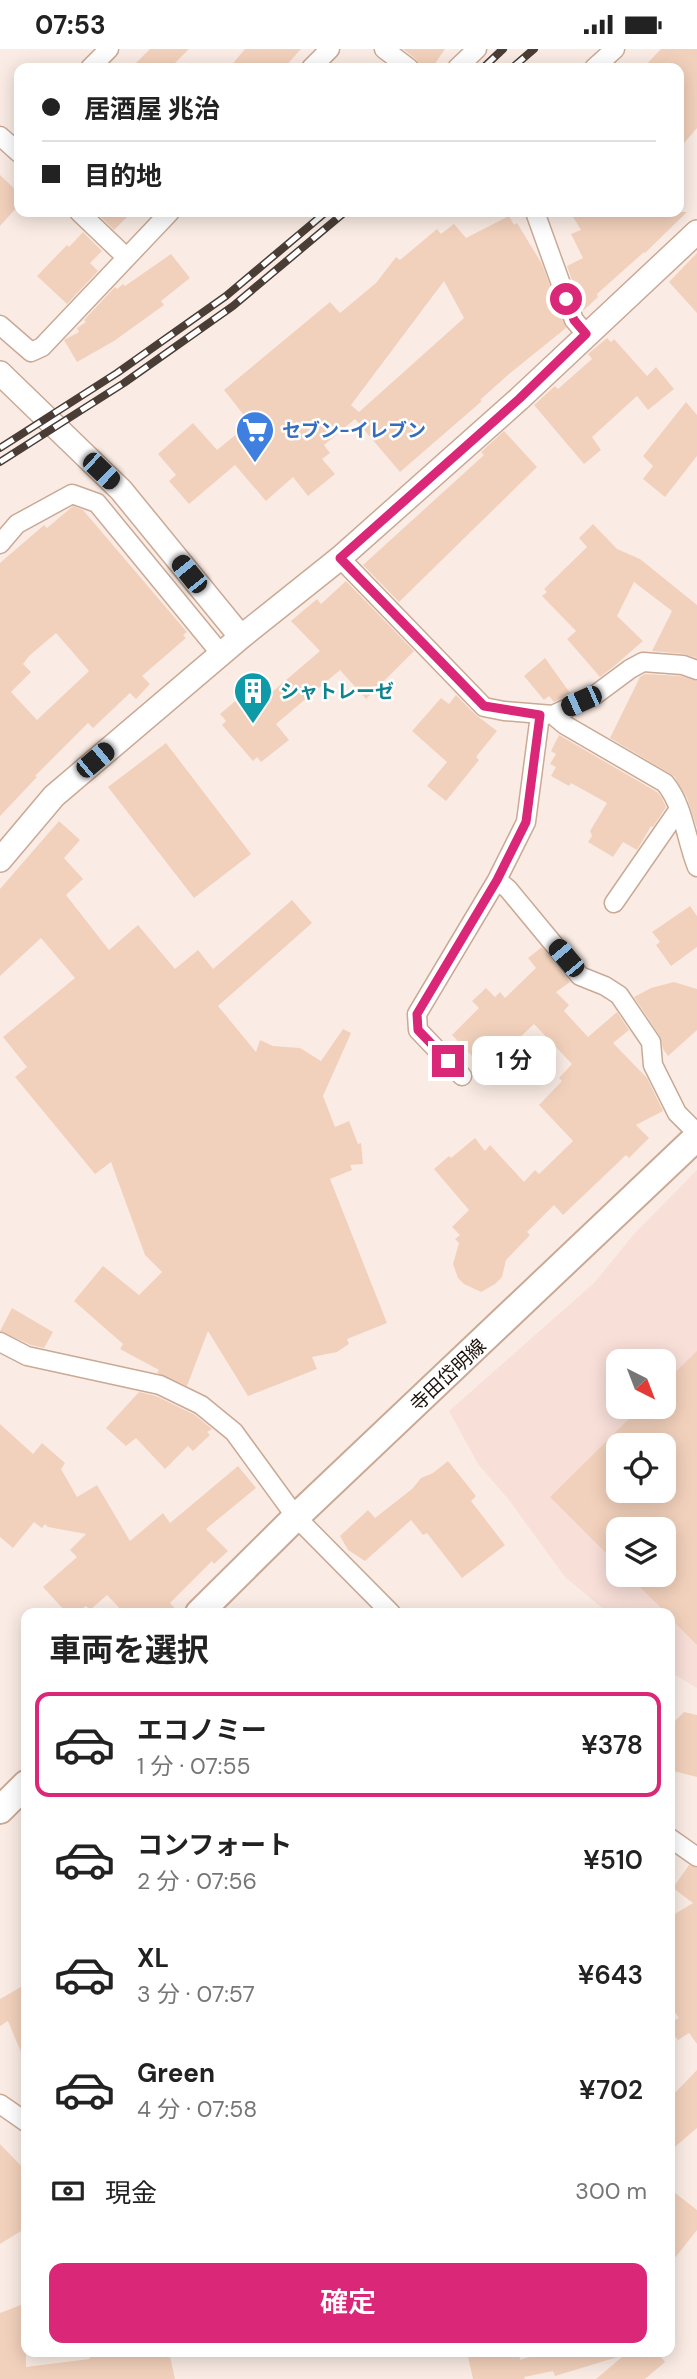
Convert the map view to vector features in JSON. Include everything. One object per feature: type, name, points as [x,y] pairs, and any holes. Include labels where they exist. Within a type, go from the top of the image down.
[{"type":"main road","name":"寺田岱明線","points":[[204,1608],[697,1135]]},
{"type":"main road","points":[[0,1810],[21,1789]]},
{"type":"street","points":[[95,63],[109,49]]},
{"type":"street","points":[[316,63],[330,49]]},
{"type":"street","points":[[384,49],[402,63]]},
{"type":"street","points":[[462,63],[477,49]]},
{"type":"street","points":[[600,63],[615,49]]},
{"type":"street","points":[[84,217],[126,257]]},
{"type":"street","points":[[0,325],[31,352],[43,347],[165,217]]},
{"type":"street","points":[[537,217],[574,320],[586,334]]},
{"type":"street","points":[[0,860],[54,796],[241,637],[340,558],[519,399],[697,232]]},
{"type":"street","points":[[0,373],[121,490],[241,637]]},
{"type":"street","points":[[0,544],[17,524],[72,494],[97,503],[221,654]]},
{"type":"street","points":[[340,558],[484,706],[546,715],[665,783],[679,809],[697,867]]},
{"type":"street","points":[[546,715],[595,695],[643,662],[683,665],[697,670]]},
{"type":"street","points":[[462,1076],[418,1030],[417,1014],[497,880],[526,822],[546,715]]},
{"type":"street","points":[[614,903],[679,809]]},
{"type":"street","points":[[497,880],[508,889],[580,976],[619,995],[651,1042],[653,1065],[677,1113],[697,1135]]},
{"type":"street","points":[[0,1342],[27,1356],[160,1385],[201,1405],[234,1431],[296,1517],[386,1608]]},
{"type":"street","points":[[675,1842],[697,1857]]},
{"type":"street","points":[[0,2104],[21,2119]]},
{"type":"shaded area","points":[[697,1170],[697,1688],[675,1675],[675,1608],[602,1608],[565,1577],[509,1500],[478,1464],[449,1411],[594,1283],[634,1234]]},
{"type":"building","points":[[150,49],[189,49],[175,63],[136,63]]},
{"type":"building","points":[[245,49],[301,49],[288,63],[233,63]]},
{"type":"building","points":[[403,49],[445,49],[435,63],[418,63]]},
{"type":"building","points":[[661,49],[697,49],[697,128],[684,143],[684,63],[648,63]]},
{"type":"building","points":[[0,175],[14,188],[14,211],[0,226]]},
{"type":"building","points":[[101,217],[127,217],[114,230]]},
{"type":"building","points":[[507,217],[514,225],[517,223],[542,264],[566,328],[509,374],[400,472],[355,419],[324,445],[330,453],[322,459],[335,474],[308,496],[293,477],[266,501],[235,465],[189,504],[169,481],[176,475],[158,454],[193,423],[217,450],[250,423],[224,390],[330,302],[340,313],[376,283],[396,257],[400,260],[437,229],[441,234],[454,224],[466,238]],"holes":[[[444,281],[464,318],[359,412],[351,405]]]},
{"type":"building","points":[[573,217],[682,217],[597,294],[598,297],[583,311],[567,266],[583,258],[571,234],[581,230]]},
{"type":"building","points":[[83,232],[102,251],[90,263],[98,271],[67,304],[37,276]]},
{"type":"building","points":[[697,253],[697,313],[669,282]]},
{"type":"building","points":[[171,254],[190,278],[161,301],[164,305],[114,341],[77,362],[64,340],[79,332],[77,328],[86,322],[84,320],[115,287],[117,289],[123,284],[125,286]]},
{"type":"building","points":[[607,338],[611,342],[614,339],[647,376],[656,367],[674,389],[648,410],[637,396],[592,437],[601,450],[584,464],[534,405],[555,386],[558,389],[592,359],[588,354]]},
{"type":"building","points":[[686,402],[697,415],[697,456],[665,497],[643,479],[653,466],[643,456]]},
{"type":"building","points":[[504,431],[537,467],[399,602],[363,565],[484,455],[481,452]]},
{"type":"building","points":[[73,506],[83,510],[187,632],[183,635],[186,638],[142,676],[150,684],[136,699],[130,693],[93,728],[88,723],[0,816],[0,563],[44,525],[47,528]],"holes":[[[56,633],[89,671],[37,720],[11,692],[31,672],[23,664],[29,656]]]},
{"type":"building","points":[[593,524],[617,549],[640,559],[697,605],[697,658],[652,651],[672,611],[634,582],[617,616],[643,641],[613,667],[600,677],[567,639],[576,631],[542,596],[547,592],[544,589],[587,547],[579,538]]},
{"type":"building","points":[[346,581],[414,651],[366,699],[340,670],[276,724],[289,740],[261,762],[257,757],[253,761],[222,725],[226,721],[220,714],[247,691],[258,704],[320,651],[291,621],[317,599],[321,604]]},
{"type":"building","points":[[545,658],[570,693],[554,702],[549,696],[544,700],[524,676]]},
{"type":"building","points":[[645,674],[681,676],[697,681],[697,828],[687,798],[674,776],[610,738],[640,677]]},
{"type":"building","points":[[456,695],[497,731],[476,757],[479,760],[446,801],[427,786],[447,762],[412,731],[441,698],[449,704]]},
{"type":"building","points":[[559,735],[657,792],[662,798],[666,807],[637,850],[623,842],[613,857],[588,842],[592,836],[590,831],[607,803],[571,783],[569,786],[551,776],[556,767],[550,764],[556,754],[551,751]]},
{"type":"building","points":[[166,743],[251,854],[194,898],[108,787]]},
{"type":"building","points":[[59,821],[80,840],[64,858],[83,879],[66,895],[109,950],[138,925],[175,969],[198,950],[213,969],[292,900],[312,923],[218,1006],[256,1052],[260,1040],[273,1046],[300,1048],[321,1061],[343,1029],[351,1033],[323,1096],[335,1127],[349,1121],[358,1144],[361,1143],[363,1164],[350,1165],[352,1170],[330,1179],[387,1323],[347,1339],[349,1344],[337,1352],[312,1357],[317,1369],[248,1396],[208,1331],[187,1386],[157,1373],[159,1370],[120,1349],[123,1344],[74,1301],[103,1266],[139,1295],[162,1272],[145,1255],[111,1162],[95,1174],[15,1077],[27,1067],[3,1037],[75,978],[41,938],[0,976],[0,889]]},
{"type":"building","points":[[690,906],[697,916],[697,947],[671,966],[656,945],[660,942],[652,932]]},
{"type":"building","points":[[542,947],[570,982],[556,992],[569,1005],[564,1011],[588,1037],[617,1012],[629,1030],[613,1043],[647,1078],[663,1111],[636,1125],[649,1138],[629,1158],[626,1155],[563,1215],[554,1205],[527,1232],[530,1235],[506,1260],[502,1277],[481,1292],[458,1278],[453,1264],[459,1243],[455,1239],[460,1235],[452,1227],[469,1210],[434,1169],[475,1138],[485,1151],[490,1145],[524,1182],[535,1170],[539,1174],[573,1141],[539,1105],[562,1081],[559,1078],[572,1064],[534,1024],[501,1055],[490,1043],[474,1058],[452,1035],[479,1008],[472,1001],[486,988],[495,997],[500,992],[505,998],[536,968],[528,958]]},
{"type":"building","points":[[674,982],[697,989],[697,1030],[668,1056],[660,1036],[634,997],[651,988]]},
{"type":"building","points":[[12,1308],[53,1332],[44,1348],[0,1331]]},
{"type":"building","points":[[697,1351],[697,1645],[675,1623],[675,1608],[661,1608],[640,1587],[676,1587],[676,1517],[606,1517],[606,1553],[550,1497],[606,1442],[606,1503],[676,1503],[676,1433],[615,1433],[629,1419],[676,1419],[676,1371]]},
{"type":"building","points":[[139,1392],[156,1396],[195,1415],[212,1429],[207,1432],[210,1435],[193,1451],[188,1446],[165,1469],[136,1438],[126,1446],[106,1428]]},
{"type":"building","points":[[0,1424],[33,1454],[42,1443],[65,1463],[61,1469],[77,1497],[97,1485],[130,1541],[163,1513],[170,1523],[238,1466],[256,1488],[206,1529],[228,1551],[214,1564],[212,1561],[170,1603],[174,1608],[119,1608],[107,1595],[92,1608],[62,1608],[43,1587],[77,1557],[70,1550],[86,1534],[48,1527],[45,1524],[42,1528],[34,1522],[13,1548],[0,1537]]},
{"type":"building","points":[[448,1461],[476,1496],[471,1501],[505,1545],[462,1578],[427,1533],[423,1535],[411,1520],[365,1561],[348,1550],[340,1536],[368,1510],[375,1518],[412,1489],[421,1478],[433,1473]]},
{"type":"building","points":[[684,1712],[697,1715],[697,1777],[675,1771],[675,1721]]},
{"type":"building","points":[[689,1865],[697,1868],[697,2044],[689,2033],[678,2040],[675,2036],[675,2020],[679,2018],[675,2012],[675,1914],[693,1903],[675,1890],[675,1885]]},
{"type":"building","points":[[21,1987],[21,2052],[8,2021],[0,2026],[0,1999]]},
{"type":"building","points":[[697,2070],[697,2128],[675,2147],[675,2093]]},
{"type":"building","points":[[0,2144],[21,2166],[21,2231],[0,2244]]},
{"type":"building","points":[[675,2193],[697,2210],[697,2230],[675,2258]]},
{"type":"building","points":[[21,2305],[21,2357],[26,2357],[26,2367],[89,2357],[170,2357],[175,2379],[0,2379],[0,2313]]},
{"type":"building","points":[[468,2357],[520,2357],[520,2360],[529,2357],[618,2357],[555,2376],[553,2371],[524,2377],[525,2379],[473,2379]]},
{"type":"building","points":[[622,2357],[661,2357],[665,2362],[645,2379],[596,2379]]},
{"type":"railway","points":[[488,63],[503,49]]},
{"type":"railway","points":[[518,63],[534,49]]},
{"type":"railway","points":[[0,448],[117,373],[226,296],[320,217]]},
{"type":"railway","points":[[0,462],[124,383],[233,306],[339,217]]},
{"type":"place","name":"セブン-イレブン","points":[[255,464]]},
{"type":"place","name":"シャトレーゼ","points":[[253,725]]},
{"type":"route","points":[[448,1061],[418,1030],[417,1014],[497,880],[526,822],[540,715],[484,706],[340,558],[519,399],[586,334],[574,320],[566,299]]}]
